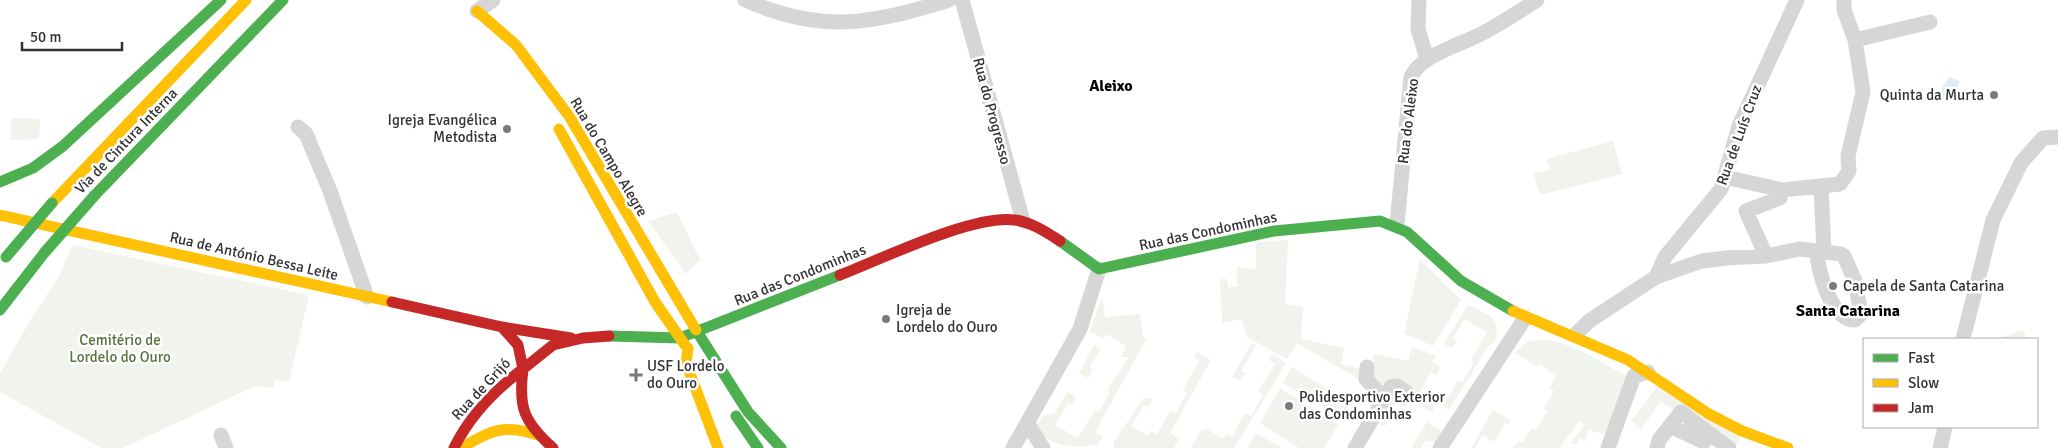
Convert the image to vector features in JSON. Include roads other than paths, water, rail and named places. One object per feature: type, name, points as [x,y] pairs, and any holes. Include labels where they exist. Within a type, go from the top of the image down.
[{"type":"main road","points":[[0,182],[12,179],[38,165],[68,141],[221,0]]},
{"type":"main road","name":"Via de Cintura Interna","points":[[3,262],[52,203],[246,0]]},
{"type":"main road","name":"Via de Cintura Interna","points":[[0,310],[45,252],[95,195],[283,0]]},
{"type":"main road","points":[[474,5],[504,50]]},
{"type":"main road","name":"Rua do Campo Alegre","points":[[474,5],[520,51],[569,116],[696,332],[748,412],[781,448]]},
{"type":"main road","name":"Rua do Campo Alegre","points":[[551,117],[652,307],[680,338],[699,363]]},
{"type":"main road","name":"Rua de António Bessa Leite","points":[[0,215],[502,327],[575,339]]},
{"type":"main road","name":"Rua das Condominhas","points":[[680,338],[966,226],[995,219],[1023,221],[1098,269],[1274,230],[1380,221],[1397,224],[1413,234],[1472,290],[1525,318],[1575,335],[1648,372],[1698,409],[1732,427],[1788,448]]},
{"type":"main road","name":"Rua de Grijó","points":[[454,448],[459,435],[509,379],[523,369],[522,352],[517,341],[502,327]]},
{"type":"main road","points":[[553,448],[538,435],[521,408],[519,394],[523,369],[551,345],[575,339],[636,331],[680,338]]},
{"type":"main road","points":[[688,348],[686,363],[718,448]]},
{"type":"main road","points":[[728,405],[758,448]]},
{"type":"main road","points":[[460,448],[491,430],[520,429],[538,435]]},
{"type":"street","points":[[474,5],[493,0]]},
{"type":"street","points":[[745,0],[799,19],[838,23],[871,21],[905,14],[949,0]]},
{"type":"street","name":"Rua do Progresso","points":[[962,0],[1023,221]]},
{"type":"street","points":[[1419,0],[1418,29],[1428,59]]},
{"type":"street","name":"Rua do Aleixo","points":[[1397,224],[1411,77],[1414,69],[1428,59],[1483,33],[1537,0]]},
{"type":"street","name":"Rua de Luís Cruz","points":[[1656,277],[1665,257],[1721,188],[1739,126],[1797,0]]},
{"type":"street","points":[[1724,177],[1782,190],[1840,184],[1849,171],[1848,156],[1863,92],[1855,40],[1844,10],[1844,0]]},
{"type":"street","points":[[1855,40],[1930,22]]},
{"type":"street","points":[[298,127],[306,134],[327,183],[366,296]]},
{"type":"street","points":[[1963,338],[1993,220],[2021,163],[2043,138],[2058,137]]},
{"type":"street","points":[[1575,335],[1588,320],[1656,277],[1702,261],[1766,256],[1800,249],[1820,252],[1844,256],[1855,281],[1860,314],[1852,321],[1831,303],[1817,264],[1820,252],[1821,186]]},
{"type":"street","points":[[1766,256],[1746,211],[1780,198],[1782,190]]},
{"type":"street","points":[[1013,448],[1080,329],[1098,269]]},
{"type":"street","points":[[1440,448],[1525,318]]},
{"type":"street","points":[[1367,367],[1366,379],[1384,399]]},
{"type":"street","points":[[1608,448],[1634,376],[1648,372]]},
{"type":"street","points":[[1355,448],[1391,388],[1397,386],[1406,392],[1403,398]]},
{"type":"street","points":[[1657,448],[1659,440],[1681,412],[1705,441],[1730,448]]},
{"type":"street","points":[[1027,423],[1036,440],[1043,448]]},
{"type":"street","points":[[1940,448],[1945,428]]},
{"type":"place","name":"Quinta da Murta","points":[[1994,95]]},
{"type":"place","name":"Igreja Evangélica Metodista","points":[[507,129]]},
{"type":"place","name":"Capela de Santa Catarina","points":[[1833,286]]},
{"type":"place","name":"Igreja de Lordelo do Ouro","points":[[886,319]]},
{"type":"place","name":"USF Lordelo do Ouro","points":[[636,375]]},
{"type":"place","name":"Polidesportivo Exterior das Condominhas","points":[[1289,406]]},
{"type":"district","name":"Aleixo","points":[[1111,86]]},
{"type":"district","name":"Santa Catarina","points":[[1848,311]]},
{"type":"park label","name":"Cemitério de Lordelo do Ouro","points":[[120,348]]}]
